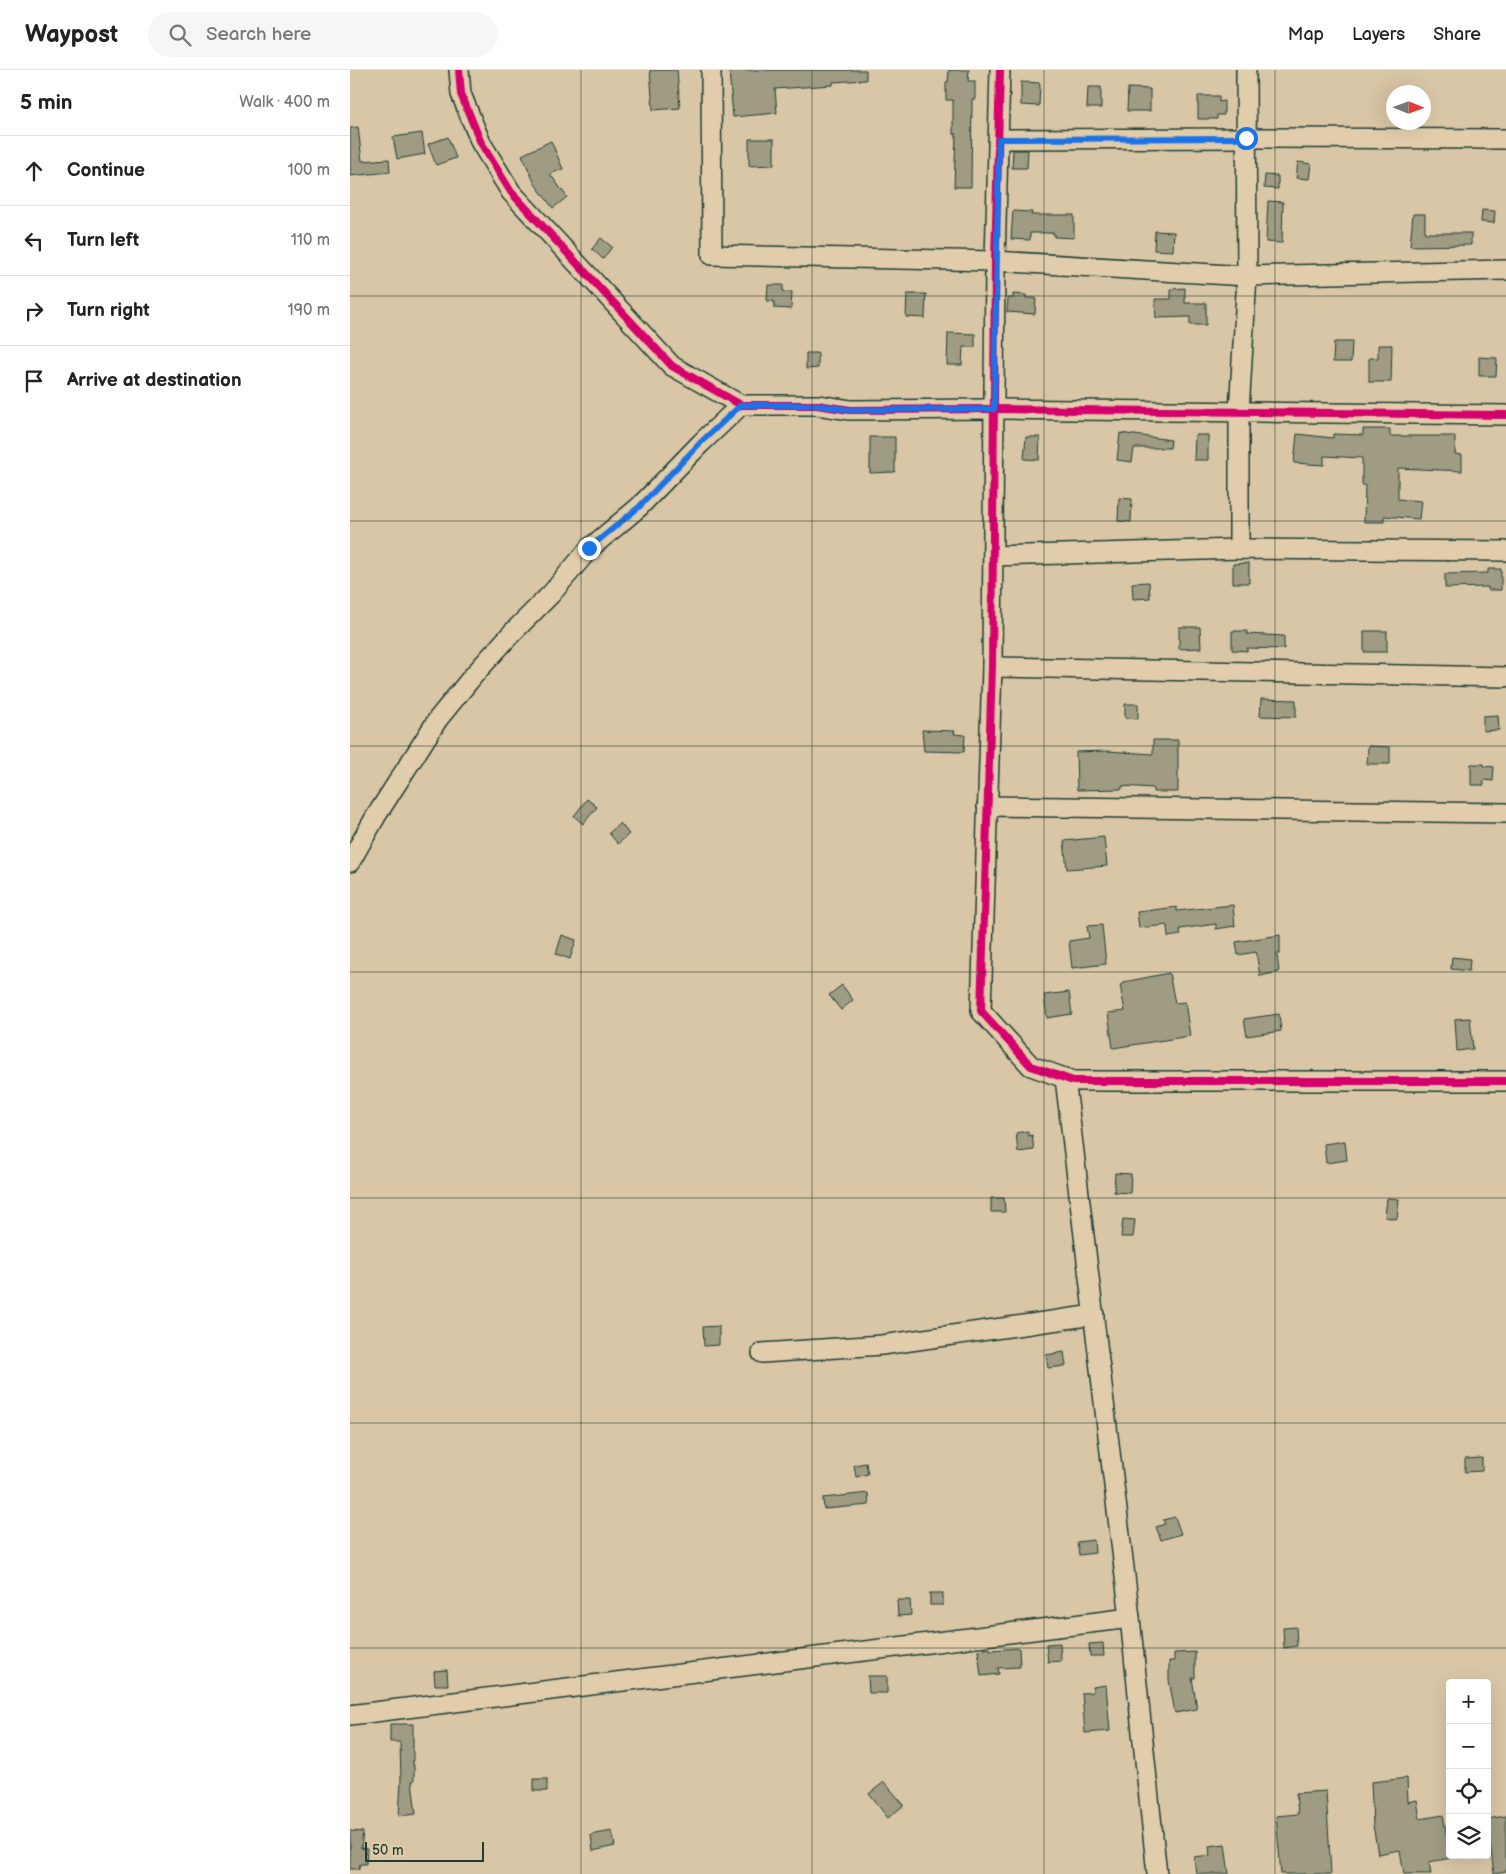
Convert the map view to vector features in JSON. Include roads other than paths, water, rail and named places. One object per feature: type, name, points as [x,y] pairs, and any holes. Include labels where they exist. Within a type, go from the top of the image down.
[{"type":"street","points":[[459,70],[462,94],[481,143],[511,192],[672,366],[741,405],[817,405],[850,410],[994,409],[1506,415]]},
{"type":"street","points":[[711,70],[712,255],[995,261],[1247,276],[1506,270]]},
{"type":"street","points":[[1000,70],[995,261],[992,667],[981,1011],[1031,1066],[1073,1081],[1506,1081]]},
{"type":"street","points":[[1239,550],[1239,412],[1247,276],[1246,70]]},
{"type":"street","points":[[999,139],[1506,139]]},
{"type":"street","points":[[350,862],[376,816],[438,719],[473,676],[551,594],[589,548],[639,507],[701,442],[741,405]]},
{"type":"street","points":[[993,556],[1239,550],[1506,551]]},
{"type":"street","points":[[992,667],[1506,677]]},
{"type":"street","points":[[988,806],[1506,813]]},
{"type":"street","points":[[1066,1078],[1130,1618],[1157,1874]]},
{"type":"street","points":[[762,1352],[882,1345],[1094,1315]]},
{"type":"street","points":[[350,1715],[1130,1618]]}]
